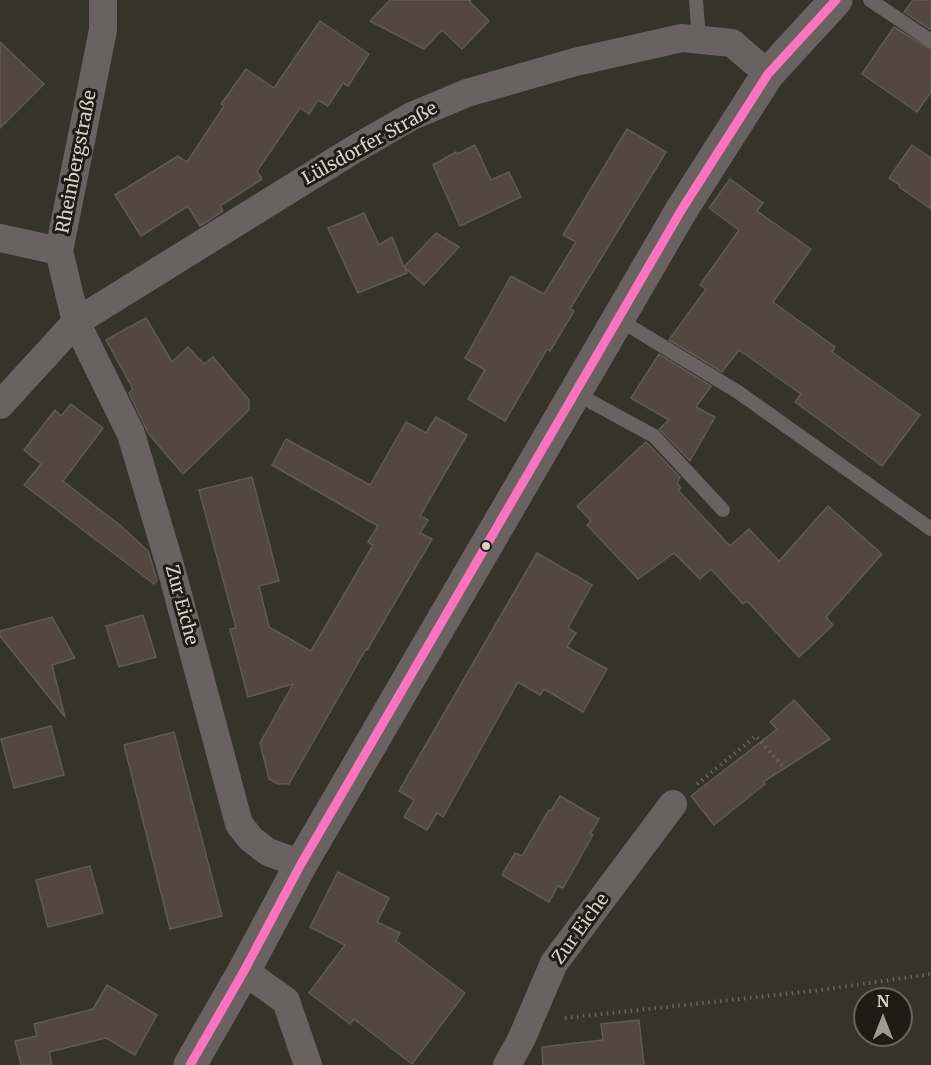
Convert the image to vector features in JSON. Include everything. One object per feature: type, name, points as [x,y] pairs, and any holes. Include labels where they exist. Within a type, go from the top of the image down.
[{"type":"street","name":"Rheinbergstraße","points":[[76,322],[59,250],[103,30],[103,0]]},
{"type":"street","points":[[190,1065],[244,971],[301,864],[682,209],[768,74],[836,0]]},
{"type":"street","name":"Lülsdorfer Straße","points":[[0,405],[76,322],[353,150],[412,116],[467,93],[575,62],[682,38],[732,43],[768,74]]},
{"type":"street","points":[[0,238],[59,250]]},
{"type":"street","name":"Zur Eiche","points":[[76,322],[130,434],[172,572],[239,824],[251,839],[268,852],[301,864]]},
{"type":"street","name":"Zur Eiche","points":[[507,1065],[521,1040],[554,963],[673,804]]},
{"type":"street","points":[[244,971],[286,1001],[308,1065]]},
{"type":"lane","points":[[696,0],[699,39]]},
{"type":"lane","points":[[870,0],[931,41]]},
{"type":"lane","points":[[618,319],[738,392],[931,529]]},
{"type":"lane","points":[[575,393],[654,436],[723,510]]},
{"type":"path","points":[[673,804],[756,736],[785,769]]},
{"type":"path","points":[[521,1040],[565,1018],[821,990],[931,974]]},
{"type":"building","points":[[390,0],[471,0],[470,2],[489,21],[462,49],[442,30],[424,49],[370,21]]},
{"type":"building","points":[[913,0],[931,0],[931,30],[904,12]]},
{"type":"building","points":[[320,21],[369,54],[348,86],[343,83],[328,106],[318,100],[309,114],[300,108],[257,171],[262,179],[220,206],[223,211],[200,226],[188,206],[141,236],[115,195],[178,156],[187,162],[224,106],[221,104],[246,69],[274,88]]},
{"type":"building","points":[[894,27],[931,50],[931,92],[917,112],[862,74]]},
{"type":"building","points":[[0,42],[44,84],[0,128]]},
{"type":"building","points":[[627,129],[666,152],[570,309],[574,311],[550,351],[547,349],[505,421],[468,399],[485,370],[465,358],[511,276],[544,294],[576,242],[563,235]]},
{"type":"building","points":[[475,145],[491,180],[509,172],[521,197],[460,226],[433,165],[456,152],[457,154]]},
{"type":"building","points":[[912,145],[931,158],[931,209],[889,178]]},
{"type":"building","points":[[730,179],[763,203],[757,211],[811,249],[773,302],[835,347],[832,352],[920,415],[882,466],[795,402],[801,394],[739,350],[722,372],[669,340],[706,289],[700,285],[739,230],[709,208]]},
{"type":"building","points":[[364,213],[379,245],[392,237],[404,267],[436,233],[459,247],[424,285],[405,268],[407,273],[358,293],[328,228]]},
{"type":"building","points":[[146,318],[172,362],[188,347],[204,364],[213,357],[249,400],[249,410],[183,474],[148,433],[129,393],[133,389],[106,340]]},
{"type":"building","points":[[659,354],[711,386],[696,407],[715,417],[690,461],[659,429],[669,420],[631,398]]},
{"type":"building","points":[[71,404],[103,428],[63,481],[121,526],[148,551],[157,580],[154,584],[24,485],[41,464],[24,450],[55,410],[61,416]]},
{"type":"building","points":[[436,417],[467,435],[420,516],[428,520],[420,533],[432,539],[289,784],[278,784],[269,779],[260,743],[293,684],[248,697],[230,629],[236,628],[199,490],[252,477],[279,581],[259,586],[269,627],[311,651],[373,545],[368,542],[378,526],[272,465],[286,439],[370,485],[406,422],[426,433]]},
{"type":"building","points":[[646,442],[680,477],[677,483],[681,488],[678,490],[730,546],[749,529],[779,561],[828,506],[882,554],[826,617],[833,625],[799,657],[747,601],[743,604],[711,569],[700,579],[674,553],[638,579],[587,525],[591,521],[577,506]]},
{"type":"building","points":[[537,553],[592,585],[568,628],[576,633],[567,647],[607,669],[583,712],[544,689],[540,695],[518,682],[443,817],[437,813],[427,830],[404,817],[414,800],[399,791]]},
{"type":"building","points":[[143,615],[156,657],[119,667],[106,626]]},
{"type":"building","points":[[52,617],[75,658],[52,665],[65,717],[0,636],[0,631]]},
{"type":"building","points":[[794,700],[830,739],[763,782],[765,784],[714,825],[691,796],[777,729],[770,722]]},
{"type":"building","points":[[51,726],[64,775],[14,788],[1,739]]},
{"type":"building","points":[[174,732],[222,916],[170,929],[124,745]]},
{"type":"building","points":[[560,796],[599,819],[590,834],[593,835],[563,888],[558,886],[549,902],[502,875],[515,853],[522,856],[549,810],[551,811]]},
{"type":"building","points":[[90,866],[103,913],[48,927],[36,880]]},
{"type":"building","points":[[338,872],[389,898],[377,922],[400,933],[396,941],[465,993],[412,1064],[354,1019],[350,1024],[309,993],[345,945],[310,927]]},
{"type":"building","points":[[107,985],[157,1015],[135,1055],[106,1038],[49,1052],[52,1065],[21,1065],[15,1041],[37,1036],[34,1024],[93,1009]]},
{"type":"building","points":[[639,1020],[644,1065],[543,1065],[542,1047],[603,1040],[601,1024]]},
{"type":"transit line","points":[[190,1065],[244,971],[301,864],[682,209],[768,74],[836,0]]}]
